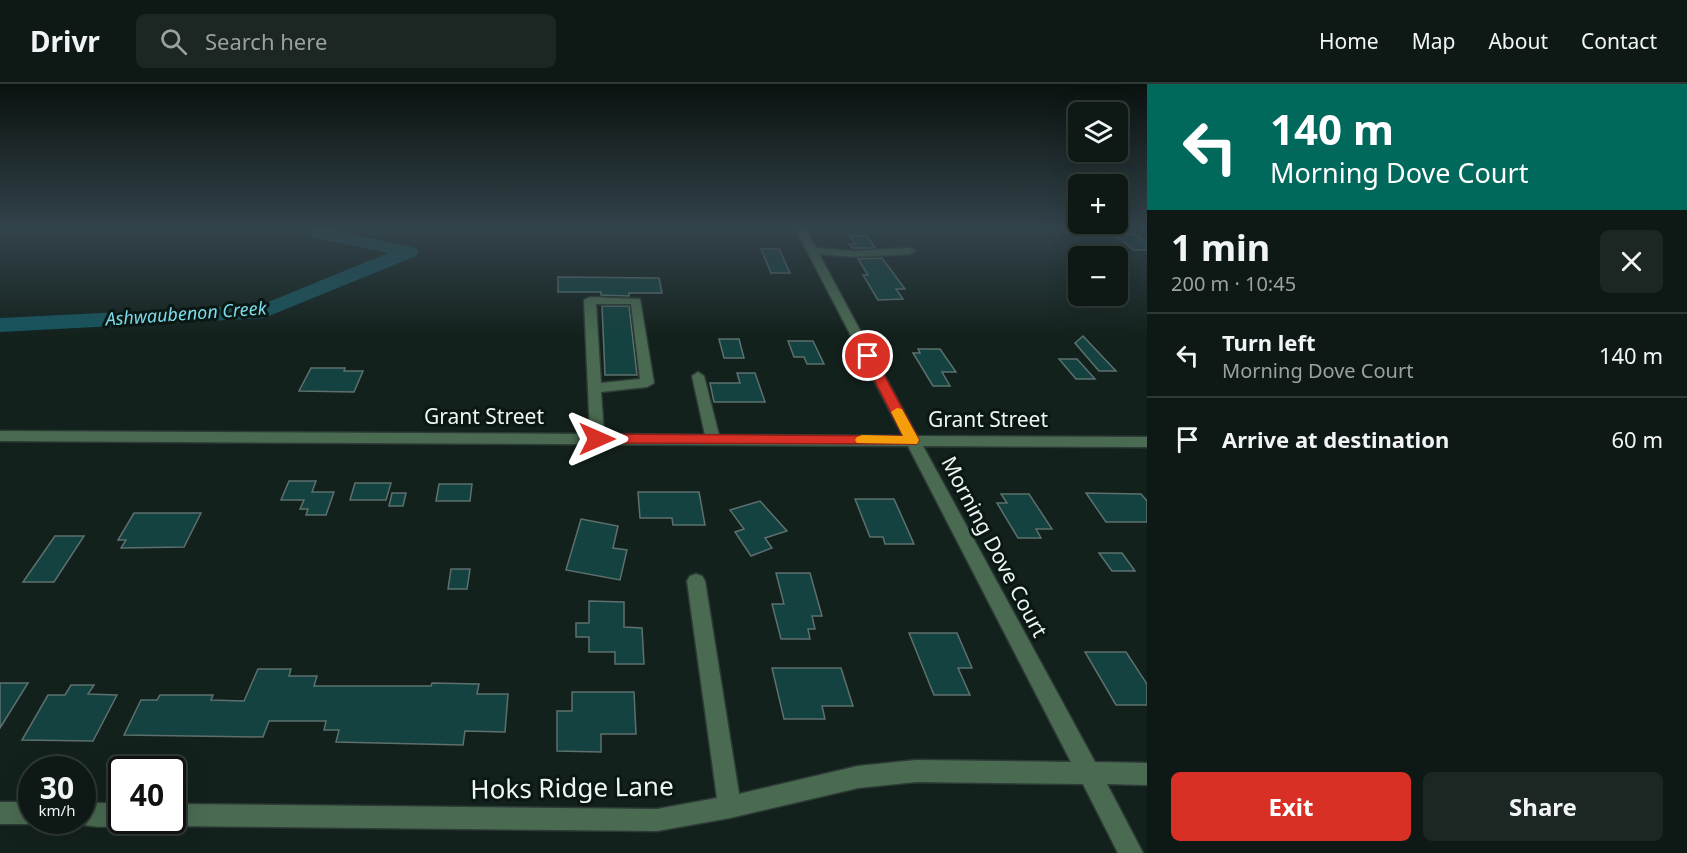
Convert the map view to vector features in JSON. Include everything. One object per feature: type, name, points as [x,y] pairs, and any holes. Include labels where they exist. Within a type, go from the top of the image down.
[{"type":"street","name":"Morning Dove Court","points":[[821,266],[1131,853]]},
{"type":"street","points":[[594,388],[647,383],[636,301],[590,300],[594,388],[597,439]]},
{"type":"street","points":[[698,376],[713,439]]},
{"type":"street","name":"Grant Street","points":[[0,436],[1147,442]]},
{"type":"street","points":[[696,581],[730,807]]},
{"type":"street","name":"Hoks Ridge Lane","points":[[186,815],[657,820],[730,807],[858,777],[916,771],[1147,774]]},
{"type":"street","points":[[0,813],[18,813]]},
{"type":"building","points":[[768,266],[787,266],[790,273],[771,273]]},
{"type":"building","points":[[862,266],[888,266],[905,289],[896,289],[903,299],[878,300],[863,275],[868,275]]},
{"type":"building","points":[[558,277],[659,278],[662,293],[629,293],[629,296],[601,295],[601,292],[558,292]]},
{"type":"building","points":[[602,306],[629,306],[637,375],[605,375]]},
{"type":"building","points":[[1083,336],[1116,371],[1099,371],[1075,343]]},
{"type":"building","points":[[719,339],[739,339],[744,358],[724,358]]},
{"type":"building","points":[[788,341],[813,341],[824,364],[807,364],[804,357],[794,357]]},
{"type":"building","points":[[918,349],[940,349],[956,372],[942,372],[950,386],[933,386],[913,353],[920,353]]},
{"type":"building","points":[[1059,359],[1077,359],[1095,379],[1076,379]]},
{"type":"building","points":[[311,368],[345,368],[344,371],[363,371],[354,392],[299,391]]},
{"type":"building","points":[[737,373],[755,373],[765,402],[714,402],[710,383],[740,383]]},
{"type":"building","points":[[289,481],[316,481],[312,492],[334,492],[326,515],[306,515],[308,509],[300,509],[304,500],[281,500]]},
{"type":"building","points":[[355,483],[391,483],[386,500],[350,500]]},
{"type":"building","points":[[439,484],[472,484],[470,501],[436,501]]},
{"type":"building","points":[[638,492],[699,492],[705,525],[673,525],[672,518],[640,518]]},
{"type":"building","points":[[392,493],[406,493],[403,506],[389,506]]},
{"type":"building","points":[[1086,493],[1141,494],[1147,501],[1147,522],[1106,522]]},
{"type":"building","points":[[1001,494],[1029,494],[1052,529],[1036,529],[1041,538],[1018,538],[997,503],[1007,503]]},
{"type":"building","points":[[855,499],[894,499],[914,544],[885,544],[883,537],[870,537]]},
{"type":"building","points":[[760,501],[787,531],[765,538],[772,548],[751,556],[735,532],[744,529],[730,510]]},
{"type":"building","points":[[134,513],[201,513],[184,547],[121,548],[126,540],[118,540]]},
{"type":"building","points":[[581,519],[618,526],[613,548],[627,550],[620,580],[566,570]]},
{"type":"building","points":[[55,536],[84,536],[54,582],[23,582]]},
{"type":"building","points":[[1099,553],[1122,553],[1135,571],[1112,571]]},
{"type":"building","points":[[451,569],[470,569],[467,589],[448,589]]},
{"type":"building","points":[[776,573],[810,573],[822,616],[812,616],[815,629],[808,629],[810,639],[781,639],[772,604],[784,604]]},
{"type":"building","points":[[589,601],[624,602],[624,627],[642,628],[644,664],[615,664],[615,652],[589,652],[589,637],[576,637],[576,623],[589,623]]},
{"type":"building","points":[[909,633],[957,633],[972,668],[958,668],[970,695],[934,695]]},
{"type":"building","points":[[1085,652],[1126,652],[1147,684],[1147,705],[1116,705]]},
{"type":"building","points":[[772,668],[841,668],[853,706],[822,706],[825,719],[784,719]]},
{"type":"building","points":[[258,669],[291,669],[289,676],[317,676],[314,686],[479,684],[477,694],[508,694],[505,732],[465,731],[463,745],[336,742],[339,730],[324,730],[326,721],[269,721],[263,737],[124,735],[141,700],[157,700],[160,695],[213,695],[211,700],[244,701]]},
{"type":"building","points":[[0,683],[28,683],[0,728]]},
{"type":"building","points":[[71,685],[94,685],[88,694],[117,695],[93,741],[22,740],[48,695],[65,695]]},
{"type":"building","points":[[572,692],[634,692],[636,734],[601,734],[601,752],[557,751],[557,711],[572,711]]},
{"type":"waterway","name":"Ashwaubenon Creek","points":[[0,325],[264,311],[375,266]]},
{"type":"slow traffic","points":[[862,440],[912,440],[897,412]]},
{"type":"route","points":[[597,439],[912,440],[868,356]]}]
